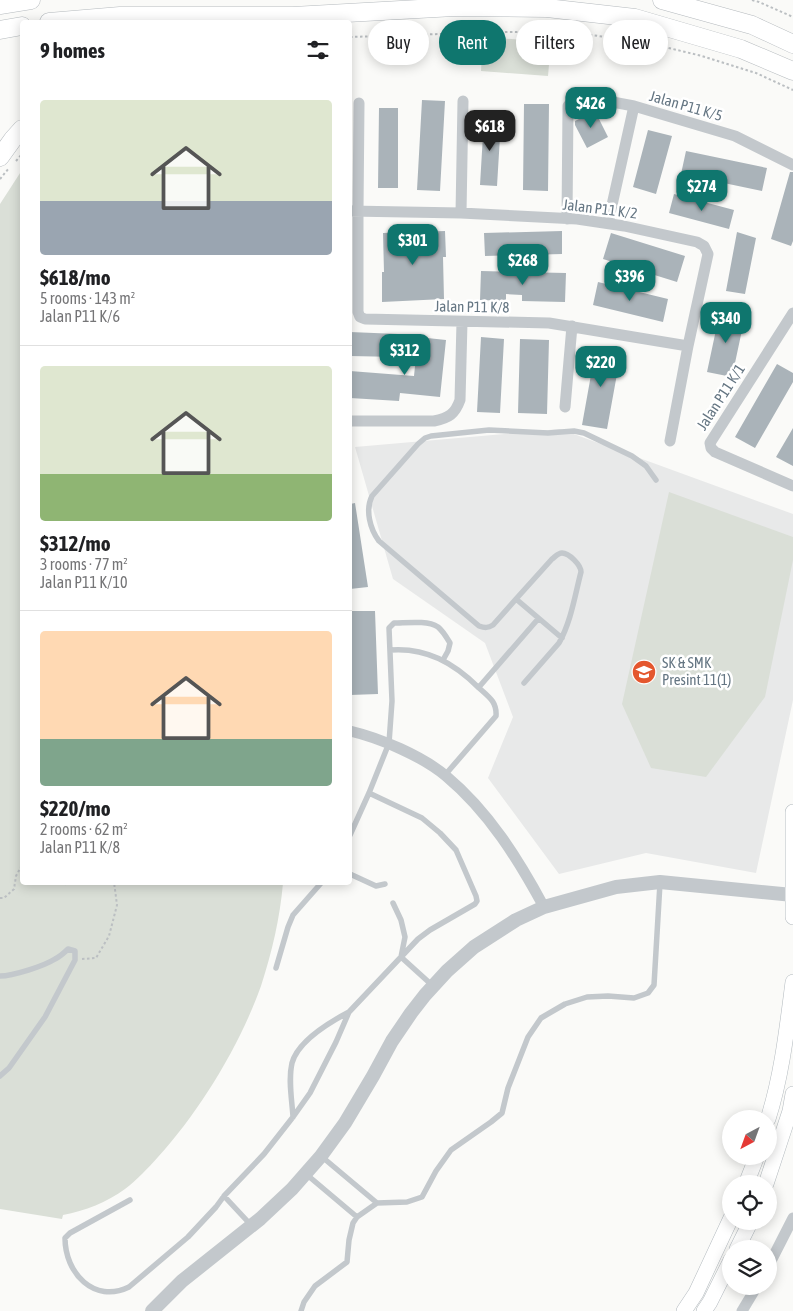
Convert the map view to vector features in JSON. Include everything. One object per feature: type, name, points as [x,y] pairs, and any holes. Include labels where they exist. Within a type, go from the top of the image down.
[{"type":"main road","points":[[0,5],[32,0]]},
{"type":"main road","points":[[662,0],[752,25],[793,44]]},
{"type":"main road","points":[[73,20],[120,16],[293,16],[454,7],[547,8],[635,18],[741,49],[793,71]]},
{"type":"main road","points":[[263,20],[293,16]]},
{"type":"main road","points":[[0,30],[20,26]]},
{"type":"main road","points":[[0,157],[20,131]]},
{"type":"main road","points":[[793,812],[793,917]]},
{"type":"main road","points":[[771,1110],[786,1040],[793,982]]},
{"type":"main road","points":[[769,1175],[790,1111],[793,1094]]},
{"type":"main road","points":[[684,1311],[696,1293],[725,1230]]},
{"type":"main road","points":[[704,1311],[722,1278]]},
{"type":"street","name":"Jalan P11 K/5","points":[[567,219],[568,106],[580,96],[634,106],[735,136],[793,165]]},
{"type":"street","points":[[461,213],[463,101]]},
{"type":"street","points":[[354,212],[359,103]]},
{"type":"street","points":[[608,223],[634,106]]},
{"type":"street","name":"Jalan P11 K/2","points":[[354,212],[461,213],[567,219],[624,226],[697,242],[704,246],[708,254],[670,441]]},
{"type":"street","name":"Jalan P11 K/8","points":[[354,212],[358,312],[360,317],[365,319],[549,323],[688,346]]},
{"type":"street","name":"Jalan P11 K/1","points":[[793,313],[710,443],[711,448],[715,452],[793,486]]},
{"type":"street","points":[[352,421],[434,421],[444,419],[452,414],[458,407],[460,400],[462,322]]},
{"type":"street","points":[[565,407],[572,326]]},
{"type":"street","points":[[352,731],[389,744],[445,775],[495,827],[525,871],[544,907]]},
{"type":"street","points":[[152,1311],[182,1281],[252,1226],[306,1174],[345,1123],[392,1041],[411,1013],[447,971],[474,947],[516,920],[544,907],[616,887],[660,882],[793,895]]},
{"type":"street","points":[[777,1249],[793,1218]]},
{"type":"street","points":[[742,1311],[752,1295]]},
{"type":"lane","points":[[524,683],[562,638],[581,572],[581,568],[577,563],[565,554],[557,555],[493,625],[485,628],[479,626],[376,537],[372,529],[368,502],[425,438],[489,430],[548,433],[584,432],[632,456],[646,466],[656,480]]},
{"type":"lane","points":[[516,599],[562,638]]},
{"type":"lane","points":[[479,687],[538,619]]},
{"type":"lane","points":[[352,831],[370,793],[389,744],[392,701],[389,628],[394,623],[422,623],[437,626],[450,643],[443,660]]},
{"type":"lane","points":[[390,650],[418,651],[443,660],[464,673],[494,703],[497,709],[496,716],[445,775]]},
{"type":"lane","points":[[130,1200],[70,1233],[66,1238],[65,1245],[70,1261],[81,1280],[89,1286],[109,1292],[120,1292],[136,1282],[188,1237],[264,1154],[293,1117],[310,1093],[349,1012],[418,939],[477,901],[456,850],[440,833],[422,818],[370,793]]},
{"type":"lane","points":[[352,875],[376,886],[385,884]]},
{"type":"lane","points":[[301,1311],[304,1302],[315,1286],[347,1262],[349,1240],[353,1223],[357,1218],[377,1203],[407,1202],[422,1197],[450,1150],[502,1113],[508,1088],[528,1036],[541,1018],[565,1004],[586,997],[634,998],[648,993],[654,984],[660,882]]},
{"type":"lane","points":[[276,968],[293,915],[319,885]]},
{"type":"lane","points":[[393,902],[401,920],[404,938],[401,957]]},
{"type":"lane","points":[[0,976],[6,976],[54,960],[68,949],[75,951],[75,960],[45,1017],[9,1068],[0,1076]]},
{"type":"lane","points":[[401,957],[433,986]]},
{"type":"lane","points":[[293,1117],[290,1076],[293,1061],[306,1041],[316,1032],[349,1012]]},
{"type":"lane","points":[[321,1156],[377,1203]]},
{"type":"lane","points":[[306,1174],[357,1218]]},
{"type":"lane","points":[[224,1196],[252,1226]]},
{"type":"path","points":[[752,0],[793,17]]},
{"type":"path","points":[[352,37],[499,32],[572,32],[652,44],[702,56],[756,73],[793,90]]},
{"type":"path","points":[[0,898],[4,898],[14,889],[16,876],[20,869]]},
{"type":"path","points":[[75,960],[96,958],[108,936],[117,905],[114,885]]},
{"type":"shaded area","points":[[506,39],[516,39],[516,65],[549,65],[548,76],[481,71],[481,65],[506,65]]},
{"type":"shaded area","points":[[20,173],[20,885],[283,885],[275,935],[261,986],[242,1031],[204,1098],[174,1139],[146,1170],[129,1185],[111,1198],[79,1211],[63,1215],[62,1219],[0,1209],[0,204]]},
{"type":"shaded area","name":"SK & SMK Presint 11(1)","points":[[560,429],[793,514],[793,700],[756,873],[646,853],[559,874],[488,778],[513,717],[485,643],[393,579],[355,447]]},
{"type":"shaded area","points":[[669,492],[793,537],[793,560],[765,697],[706,777],[651,768],[622,704]]},
{"type":"building","points":[[422,100],[445,101],[440,191],[417,190]]},
{"type":"building","points":[[524,104],[549,104],[548,191],[523,190]]},
{"type":"building","points":[[379,108],[398,108],[398,188],[378,188]]},
{"type":"building","points":[[595,111],[608,137],[587,148],[575,125],[575,121]]},
{"type":"building","points":[[484,118],[501,120],[497,186],[480,185]]},
{"type":"building","points":[[648,130],[672,136],[656,194],[633,187]]},
{"type":"building","points":[[686,151],[767,168],[762,191],[681,174]]},
{"type":"building","points":[[790,172],[793,172],[793,241],[791,246],[771,239]]},
{"type":"building","points":[[674,194],[734,210],[729,229],[669,213]]},
{"type":"building","points":[[445,231],[446,257],[443,257],[444,299],[382,302],[382,272],[384,272],[383,233]]},
{"type":"building","points":[[562,231],[562,254],[485,256],[484,233]]},
{"type":"building","points":[[737,232],[756,238],[745,294],[726,291]]},
{"type":"building","points":[[611,233],[685,256],[677,282],[603,259]]},
{"type":"building","points":[[481,271],[566,273],[565,302],[522,301],[522,295],[506,294],[506,301],[480,300]]},
{"type":"building","points":[[598,282],[668,299],[663,322],[593,305]]},
{"type":"building","points":[[720,311],[745,316],[732,377],[707,372]]},
{"type":"building","points":[[352,332],[398,334],[398,357],[352,356]]},
{"type":"building","points":[[418,337],[446,340],[440,397],[400,393],[399,401],[352,398],[352,371],[414,376]]},
{"type":"building","points":[[481,337],[504,339],[500,413],[477,412]]},
{"type":"building","points":[[520,339],[549,340],[547,414],[518,413]]},
{"type":"building","points":[[596,347],[621,352],[607,429],[582,425]]},
{"type":"building","points":[[777,364],[793,373],[793,382],[755,448],[735,437]]},
{"type":"building","points":[[793,428],[793,466],[776,457]]},
{"type":"building","points":[[355,503],[368,587],[352,589],[352,504]]},
{"type":"building","points":[[352,611],[375,611],[378,694],[352,695]]},
{"type":"place","name":"SK & SMK Presint 11(1)","points":[[644,672]]}]
